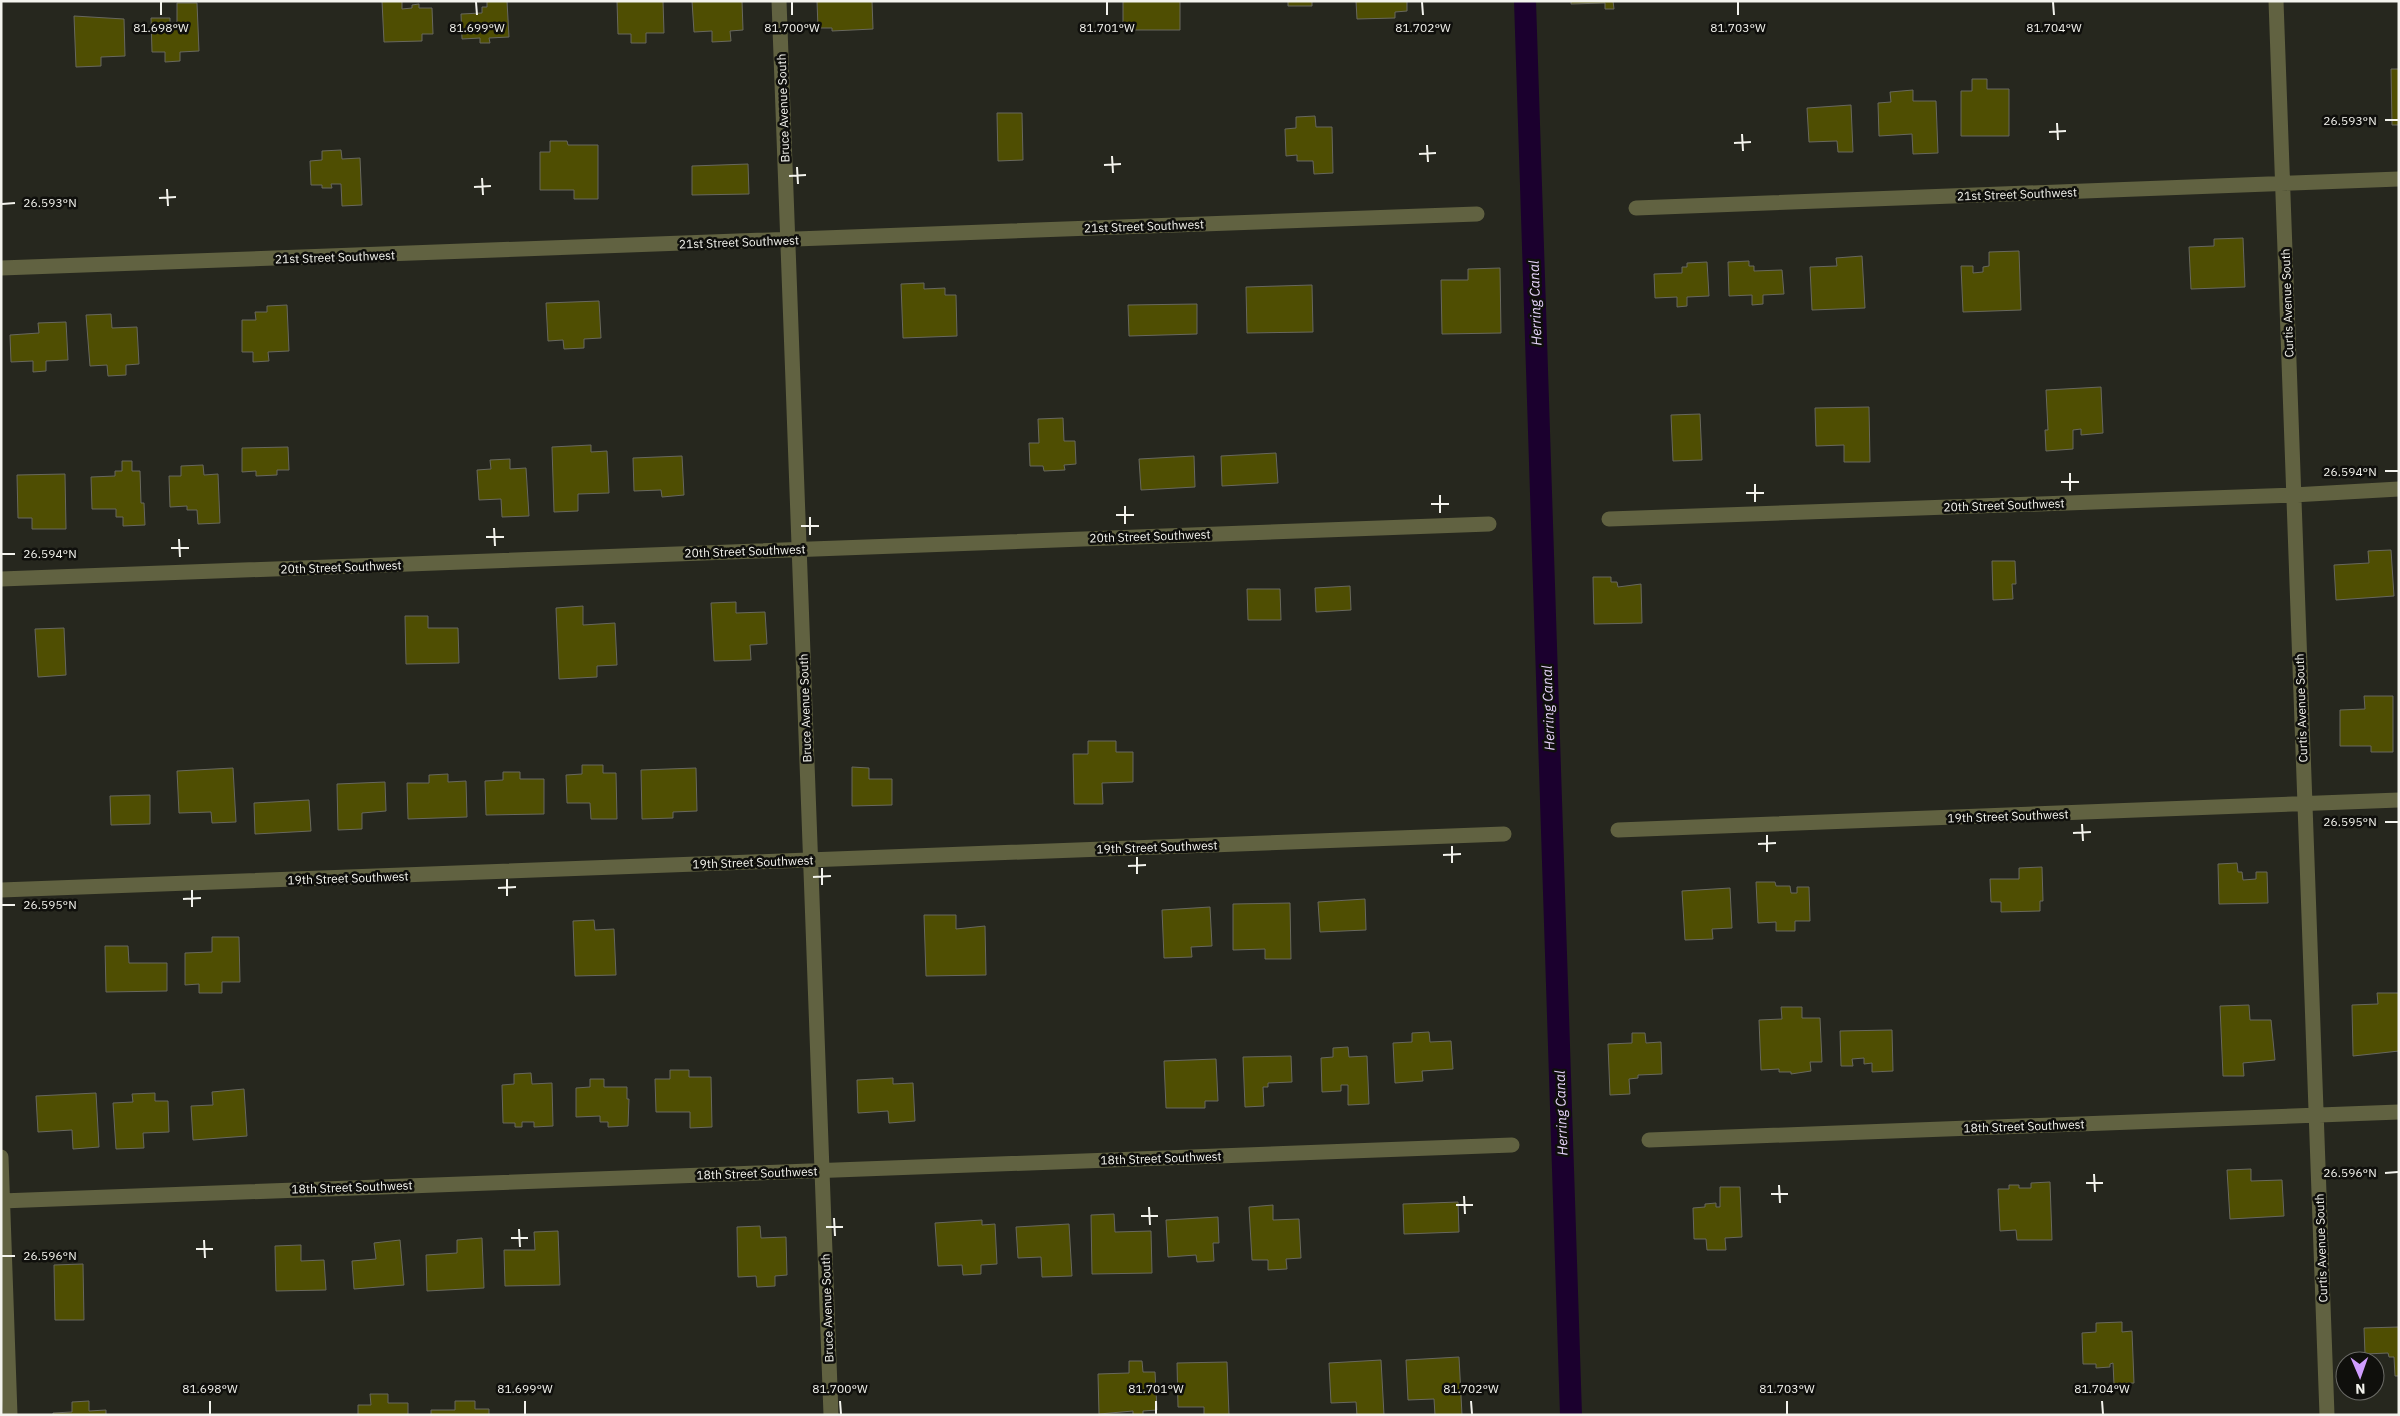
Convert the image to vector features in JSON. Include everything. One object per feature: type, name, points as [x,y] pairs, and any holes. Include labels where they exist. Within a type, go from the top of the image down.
[{"type":"street","name":"Bruce Avenue South","points":[[779,1],[831,1415]]},
{"type":"street","name":"Curtis Avenue South","points":[[2276,1],[2327,1415]]},
{"type":"street","name":"21st Street Southwest","points":[[1636,208],[2282,185],[2399,179]]},
{"type":"street","name":"21st Street Southwest","points":[[1,268],[1477,214]]},
{"type":"street","name":"20th Street Southwest","points":[[1609,519],[2294,495],[2399,489]]},
{"type":"street","name":"20th Street Southwest","points":[[1,579],[1490,524]]},
{"type":"street","name":"19th Street Southwest","points":[[1618,830],[2399,800]]},
{"type":"street","name":"19th Street Southwest","points":[[1,890],[1504,834]]},
{"type":"street","name":"18th Street Southwest","points":[[1649,1140],[2399,1112]]},
{"type":"street","name":"18th Street Southwest","points":[[2,1201],[1512,1146]]},
{"type":"street","points":[[1,1157],[10,1415]]},
{"type":"building","points":[[382,1],[402,1],[402,9],[412,8],[412,5],[419,4],[419,8],[432,8],[433,34],[422,34],[422,41],[384,42]]},
{"type":"building","points":[[487,1],[507,1],[509,37],[489,38],[490,43],[480,43],[480,38],[462,39],[461,14],[482,13],[482,7],[487,7]]},
{"type":"building","points":[[617,1],[663,1],[664,33],[646,33],[646,43],[631,43],[631,34],[618,34]]},
{"type":"building","points":[[692,1],[742,1],[743,30],[730,31],[731,41],[712,42],[712,31],[694,32]]},
{"type":"building","points":[[817,1],[872,1],[873,29],[832,31],[832,28],[818,28]]},
{"type":"building","points":[[1123,1],[1180,1],[1180,30],[1123,30]]},
{"type":"building","points":[[1288,1],[1312,1],[1312,6],[1288,6]]},
{"type":"building","points":[[1356,1],[1407,1],[1407,11],[1395,12],[1395,18],[1357,19]]},
{"type":"building","points":[[1571,1],[1613,1],[1614,9],[1605,9],[1605,3],[1571,4]]},
{"type":"building","points":[[177,3],[197,3],[199,51],[180,52],[180,61],[165,62],[165,52],[152,52],[151,18],[170,18],[170,24],[177,23]]},
{"type":"building","points":[[74,16],[124,19],[125,56],[101,57],[101,66],[76,67]]},
{"type":"building","points":[[2391,69],[2399,69],[2399,125],[2392,125]]},
{"type":"building","points":[[1972,79],[1987,79],[1987,89],[2009,89],[2009,136],[1961,136],[1961,91],[1972,91]]},
{"type":"building","points":[[1913,90],[1913,101],[1936,101],[1938,153],[1913,154],[1912,134],[1879,136],[1878,103],[1891,102],[1890,92]]},
{"type":"building","points":[[1851,105],[1853,152],[1838,152],[1837,141],[1809,142],[1807,108]]},
{"type":"building","points":[[997,113],[1022,113],[1023,160],[998,161]]},
{"type":"building","points":[[1315,116],[1316,127],[1332,127],[1333,173],[1314,174],[1313,161],[1297,161],[1297,155],[1286,156],[1285,129],[1296,128],[1296,117]]},
{"type":"building","points":[[550,141],[567,141],[568,145],[598,145],[598,199],[574,199],[574,190],[540,190],[540,152],[550,152]]},
{"type":"building","points":[[341,150],[342,159],[360,158],[362,205],[342,206],[341,184],[331,184],[332,188],[322,188],[322,185],[311,185],[310,161],[322,160],[322,151]]},
{"type":"building","points":[[748,164],[749,194],[692,195],[692,166]]},
{"type":"building","points":[[2243,238],[2245,287],[2191,289],[2189,247],[2214,246],[2214,239]]},
{"type":"building","points":[[2019,251],[2021,310],[1963,312],[1961,266],[1973,266],[1973,273],[1983,272],[1983,267],[1989,266],[1989,252]]},
{"type":"building","points":[[1862,256],[1865,308],[1812,310],[1810,267],[1837,266],[1836,258]]},
{"type":"building","points":[[1749,261],[1749,266],[1754,266],[1754,271],[1782,270],[1784,294],[1763,295],[1763,304],[1752,305],[1752,295],[1729,296],[1728,262]]},
{"type":"building","points":[[1707,262],[1709,296],[1687,297],[1687,306],[1677,307],[1677,297],[1655,298],[1654,274],[1682,273],[1682,267],[1687,267],[1687,263]]},
{"type":"building","points":[[1500,268],[1501,333],[1442,334],[1441,280],[1468,280],[1468,269]]},
{"type":"building","points":[[924,283],[924,289],[945,288],[945,295],[956,295],[957,336],[903,338],[901,284]]},
{"type":"building","points":[[1312,285],[1313,332],[1247,333],[1246,287]]},
{"type":"building","points":[[599,301],[601,338],[584,339],[584,348],[564,349],[563,340],[548,341],[546,303]]},
{"type":"building","points":[[1197,304],[1197,334],[1129,336],[1128,305]]},
{"type":"building","points":[[287,305],[289,351],[268,352],[269,361],[253,362],[253,352],[242,352],[242,320],[256,320],[255,312],[267,312],[267,306]]},
{"type":"building","points":[[111,314],[112,328],[137,327],[139,364],[126,365],[126,375],[108,376],[107,365],[90,366],[86,315]]},
{"type":"building","points":[[66,322],[68,360],[46,361],[46,371],[33,372],[33,361],[11,362],[10,335],[39,333],[38,323]]},
{"type":"building","points":[[2101,387],[2103,433],[2081,435],[2081,429],[2073,430],[2073,449],[2046,451],[2045,430],[2048,430],[2046,390]]},
{"type":"building","points":[[1869,407],[1870,462],[1844,462],[1844,445],[1816,446],[1815,408]]},
{"type":"building","points":[[1700,414],[1702,460],[1673,461],[1671,415]]},
{"type":"building","points":[[1063,418],[1064,441],[1075,441],[1076,464],[1064,465],[1065,470],[1044,471],[1043,466],[1030,466],[1029,443],[1039,443],[1038,419]]},
{"type":"building","points":[[591,445],[591,452],[607,451],[609,493],[578,494],[578,511],[554,512],[552,447]]},
{"type":"building","points":[[288,447],[289,470],[277,470],[277,475],[256,476],[256,471],[242,472],[242,448]]},
{"type":"building","points":[[1276,453],[1278,483],[1222,486],[1221,456]]},
{"type":"building","points":[[682,456],[684,495],[662,497],[661,490],[634,491],[633,458]]},
{"type":"building","points":[[1194,456],[1195,487],[1141,490],[1139,459]]},
{"type":"building","points":[[510,459],[510,469],[526,468],[529,516],[502,517],[501,499],[479,500],[477,470],[491,469],[490,460]]},
{"type":"building","points":[[122,461],[132,461],[132,471],[140,471],[141,503],[144,503],[145,525],[123,526],[123,517],[116,517],[116,509],[92,509],[91,477],[115,476],[115,471],[122,471]]},
{"type":"building","points":[[203,465],[204,475],[218,474],[220,523],[198,524],[197,510],[187,510],[187,506],[170,507],[169,476],[181,476],[181,466]]},
{"type":"building","points":[[65,474],[66,529],[32,529],[32,518],[18,518],[17,475]]},
{"type":"building","points":[[2391,550],[2394,596],[2336,600],[2334,565],[2369,563],[2368,551]]},
{"type":"building","points":[[1992,561],[2015,561],[2016,584],[2012,584],[2013,599],[1993,600]]},
{"type":"building","points":[[1593,577],[1611,577],[1611,582],[1617,582],[1618,587],[1641,584],[1642,623],[1594,624]]},
{"type":"building","points":[[1350,586],[1351,610],[1316,612],[1315,588]]},
{"type":"building","points":[[1247,589],[1280,589],[1281,620],[1248,620]]},
{"type":"building","points":[[736,602],[736,613],[765,612],[767,644],[750,645],[751,660],[714,661],[711,603]]},
{"type":"building","points":[[583,606],[583,625],[615,623],[617,665],[597,666],[597,677],[559,679],[556,608]]},
{"type":"building","points":[[405,616],[428,616],[428,628],[458,628],[459,663],[406,664]]},
{"type":"building","points":[[64,628],[66,675],[38,677],[35,629]]},
{"type":"building","points":[[2364,696],[2393,696],[2393,752],[2371,752],[2371,746],[2340,746],[2340,710],[2365,709]]},
{"type":"building","points":[[1088,741],[1116,741],[1116,752],[1133,752],[1133,782],[1102,783],[1103,804],[1074,804],[1073,754],[1088,754]]},
{"type":"building","points":[[582,765],[603,765],[603,773],[616,773],[617,819],[591,819],[590,803],[567,803],[566,775],[582,774]]},
{"type":"building","points":[[852,767],[869,768],[869,779],[892,779],[892,805],[852,806]]},
{"type":"building","points":[[233,768],[236,822],[212,823],[211,812],[179,813],[177,771]]},
{"type":"building","points":[[696,768],[697,811],[673,812],[673,818],[642,819],[641,770]]},
{"type":"building","points":[[503,772],[520,772],[520,779],[544,779],[544,814],[486,815],[485,781],[503,780]]},
{"type":"building","points":[[448,774],[448,782],[466,781],[467,817],[408,819],[407,783],[429,783],[429,775]]},
{"type":"building","points":[[385,782],[386,811],[362,813],[362,829],[338,830],[337,784]]},
{"type":"building","points":[[150,795],[150,824],[111,825],[110,796]]},
{"type":"building","points":[[309,800],[311,831],[255,834],[254,803]]},
{"type":"building","points":[[2237,863],[2238,872],[2242,872],[2243,880],[2256,879],[2256,872],[2267,872],[2268,903],[2219,904],[2218,864]]},
{"type":"building","points":[[2042,867],[2043,901],[2040,901],[2040,911],[2001,912],[2001,902],[1991,902],[1990,879],[2019,879],[2019,868]]},
{"type":"building","points":[[1756,882],[1775,882],[1776,886],[1790,886],[1791,893],[1797,893],[1797,887],[1809,887],[1810,921],[1795,921],[1795,931],[1776,931],[1776,922],[1758,923]]},
{"type":"building","points":[[1730,888],[1732,928],[1712,929],[1713,939],[1685,940],[1682,891]]},
{"type":"building","points":[[1365,899],[1366,930],[1320,932],[1318,902]]},
{"type":"building","points":[[1290,903],[1291,959],[1265,959],[1265,949],[1233,950],[1233,904]]},
{"type":"building","points":[[1210,907],[1212,946],[1191,947],[1192,957],[1164,958],[1162,910]]},
{"type":"building","points":[[924,915],[956,915],[956,929],[985,926],[986,975],[926,976]]},
{"type":"building","points":[[594,920],[595,930],[614,929],[616,975],[575,976],[573,921]]},
{"type":"building","points":[[212,937],[239,937],[240,982],[222,982],[222,993],[199,993],[199,984],[185,985],[185,953],[212,952]]},
{"type":"building","points":[[105,946],[128,946],[129,963],[167,963],[167,991],[106,992]]},
{"type":"building","points":[[2377,993],[2399,993],[2399,1051],[2353,1056],[2352,1005],[2378,1004]]},
{"type":"building","points":[[2249,1005],[2250,1020],[2271,1020],[2275,1060],[2243,1063],[2244,1076],[2223,1076],[2220,1006]]},
{"type":"building","points":[[1781,1007],[1802,1007],[1802,1018],[1820,1018],[1822,1062],[1810,1062],[1811,1071],[1791,1074],[1791,1072],[1779,1072],[1779,1069],[1761,1070],[1759,1020],[1782,1019]]},
{"type":"building","points":[[1892,1030],[1893,1071],[1872,1072],[1872,1063],[1864,1064],[1864,1058],[1852,1059],[1853,1066],[1841,1066],[1840,1031]]},
{"type":"building","points":[[1429,1032],[1430,1042],[1451,1041],[1453,1069],[1422,1071],[1423,1081],[1395,1083],[1393,1043],[1412,1042],[1412,1033]]},
{"type":"building","points":[[1632,1033],[1645,1033],[1646,1043],[1661,1042],[1662,1074],[1638,1075],[1638,1078],[1629,1079],[1630,1094],[1610,1095],[1608,1044],[1632,1043]]},
{"type":"building","points":[[1348,1047],[1349,1057],[1367,1056],[1369,1104],[1348,1105],[1348,1085],[1341,1085],[1341,1091],[1322,1092],[1321,1058],[1333,1057],[1333,1048]]},
{"type":"building","points":[[1291,1056],[1292,1082],[1268,1083],[1268,1087],[1263,1087],[1264,1106],[1245,1107],[1243,1057]]},
{"type":"building","points":[[1216,1059],[1218,1101],[1205,1101],[1205,1108],[1166,1108],[1164,1061]]},
{"type":"building","points":[[670,1070],[689,1070],[689,1077],[711,1077],[712,1127],[690,1128],[690,1112],[656,1112],[655,1079],[670,1079]]},
{"type":"building","points":[[531,1073],[532,1084],[552,1083],[553,1126],[534,1127],[534,1122],[522,1122],[522,1127],[515,1127],[515,1123],[503,1123],[502,1085],[514,1084],[514,1074]]},
{"type":"building","points":[[893,1078],[893,1084],[913,1083],[915,1121],[889,1123],[888,1111],[858,1113],[857,1080]]},
{"type":"building","points":[[590,1079],[604,1079],[604,1087],[627,1087],[627,1099],[629,1099],[628,1126],[608,1127],[608,1122],[600,1122],[600,1116],[576,1117],[576,1088],[590,1087]]},
{"type":"building","points":[[244,1089],[247,1136],[193,1140],[191,1106],[213,1105],[212,1092]]},
{"type":"building","points":[[96,1093],[99,1147],[73,1149],[72,1130],[38,1132],[36,1096]]},
{"type":"building","points":[[155,1093],[155,1101],[168,1101],[169,1132],[143,1133],[144,1148],[116,1149],[113,1103],[133,1102],[132,1094]]},
{"type":"building","points":[[2251,1169],[2251,1181],[2282,1180],[2284,1216],[2230,1219],[2227,1170]]},
{"type":"building","points":[[2050,1182],[2052,1240],[2017,1240],[2016,1230],[2000,1231],[1998,1189],[2009,1189],[2009,1185],[2019,1185],[2019,1188],[2031,1188],[2031,1183]]},
{"type":"building","points":[[1720,1187],[1740,1187],[1742,1237],[1725,1238],[1726,1250],[1707,1250],[1706,1239],[1694,1239],[1693,1208],[1705,1207],[1705,1204],[1716,1203],[1716,1207],[1720,1207]]},
{"type":"building","points":[[1458,1202],[1459,1232],[1404,1234],[1403,1204]]},
{"type":"building","points":[[1273,1205],[1273,1220],[1299,1219],[1301,1258],[1286,1259],[1287,1269],[1268,1270],[1268,1260],[1252,1260],[1249,1207]]},
{"type":"building","points":[[1114,1214],[1115,1232],[1151,1231],[1152,1273],[1092,1274],[1091,1215]]},
{"type":"building","points":[[1218,1217],[1219,1243],[1213,1243],[1214,1261],[1197,1262],[1196,1255],[1168,1257],[1166,1220]]},
{"type":"building","points":[[982,1220],[982,1225],[995,1224],[997,1264],[981,1265],[981,1274],[963,1275],[962,1265],[938,1266],[935,1223]]},
{"type":"building","points":[[1069,1224],[1072,1276],[1042,1277],[1041,1257],[1018,1258],[1016,1227]]},
{"type":"building","points":[[760,1226],[761,1238],[786,1237],[787,1275],[775,1276],[775,1286],[757,1287],[756,1276],[738,1277],[737,1227]]},
{"type":"building","points":[[558,1231],[560,1285],[505,1286],[504,1250],[535,1250],[534,1232]]},
{"type":"building","points":[[482,1238],[484,1288],[427,1291],[426,1255],[457,1253],[457,1240]]},
{"type":"building","points":[[400,1240],[404,1285],[354,1289],[352,1261],[376,1259],[374,1243]]},
{"type":"building","points":[[301,1245],[301,1261],[324,1260],[326,1290],[276,1291],[275,1246]]},
{"type":"building","points":[[83,1264],[84,1320],[55,1320],[54,1265]]},
{"type":"building","points":[[2122,1322],[2122,1332],[2132,1331],[2134,1383],[2114,1384],[2113,1363],[2110,1364],[2110,1367],[2096,1368],[2096,1364],[2083,1364],[2082,1333],[2096,1332],[2096,1323]]},
{"type":"building","points":[[2399,1327],[2399,1376],[2395,1376],[2394,1357],[2389,1357],[2385,1351],[2365,1351],[2364,1328]]},
{"type":"building","points":[[1459,1357],[1462,1415],[1435,1415],[1434,1399],[1408,1400],[1406,1360]]},
{"type":"building","points":[[1381,1360],[1384,1415],[1357,1415],[1356,1402],[1331,1403],[1329,1363]]},
{"type":"building","points":[[1129,1361],[1142,1361],[1143,1372],[1155,1372],[1157,1410],[1143,1411],[1143,1415],[1133,1415],[1133,1411],[1099,1414],[1098,1374],[1129,1373]]},
{"type":"building","points":[[1227,1362],[1229,1415],[1204,1415],[1204,1407],[1178,1407],[1177,1363]]},
{"type":"building","points":[[370,1394],[388,1394],[388,1403],[408,1403],[408,1415],[358,1415],[358,1405],[371,1405]]},
{"type":"building","points":[[89,1401],[89,1411],[106,1410],[106,1415],[53,1415],[53,1413],[72,1412],[72,1402]]},
{"type":"building","points":[[455,1401],[475,1401],[475,1409],[489,1409],[489,1415],[431,1415],[431,1410],[455,1410]]},
{"type":"waterway","name":"Herring Canal","points":[[1525,1],[1571,1415]]}]
